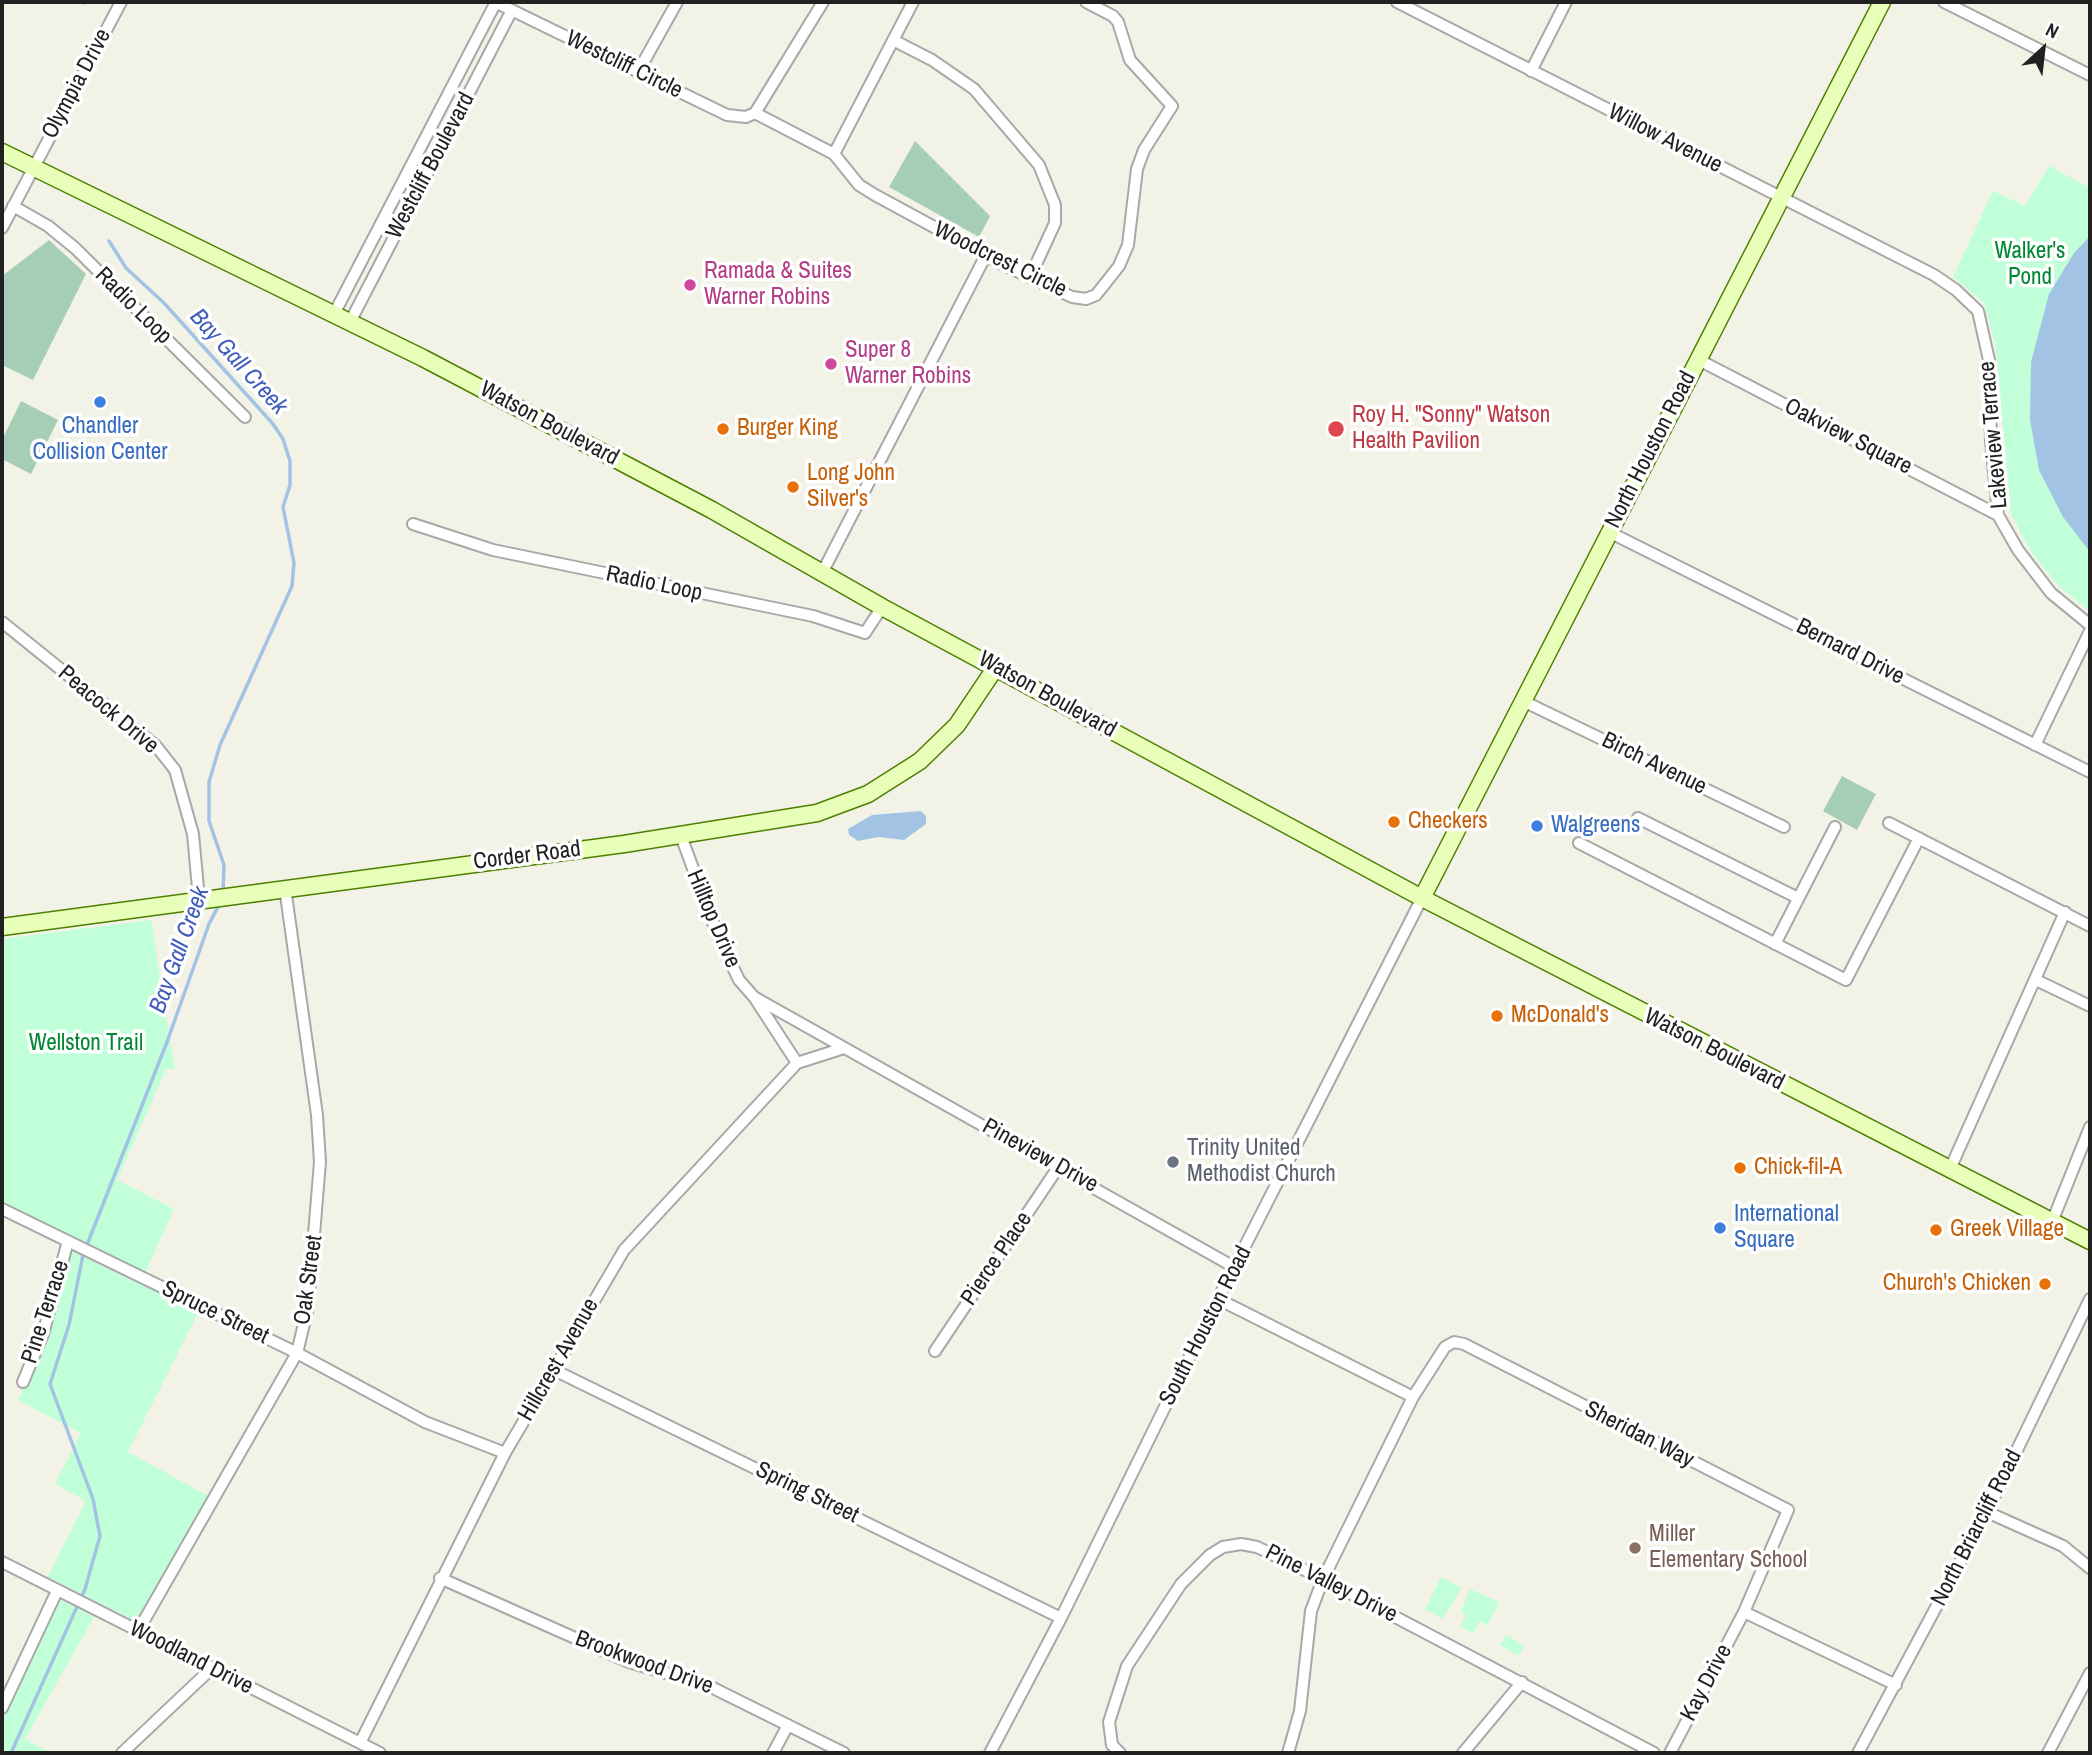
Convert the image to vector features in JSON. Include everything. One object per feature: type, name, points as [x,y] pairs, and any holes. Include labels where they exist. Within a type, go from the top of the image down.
[{"type":"main road","name":"North Houston Road","points":[[1422,898],[1882,2]]},
{"type":"main road","name":"Watson Boulevard","points":[[2,152],[350,322],[684,495],[883,607],[1422,898],[2090,1241]]},
{"type":"main road","name":"Corder Road","points":[[2,927],[681,836],[817,813],[868,794],[908,770],[957,725],[996,667]]},
{"type":"street","name":"Olympia Drive","points":[[33,167],[121,2]]},
{"type":"street","name":"Westcliff Circle","points":[[496,2],[734,118],[755,113],[834,154]]},
{"type":"street","name":"Westcliff Boulevard","points":[[334,314],[496,2]]},
{"type":"street","points":[[638,72],[677,2]]},
{"type":"street","points":[[755,113],[823,2]]},
{"type":"street","points":[[834,154],[913,2]]},
{"type":"street","name":"Woodcrest Circle","points":[[834,154],[859,185],[986,255],[1072,297],[1086,299],[1096,295],[1106,285],[1128,245],[1137,169],[1144,150],[1172,106],[1130,60],[1118,22],[1100,5],[1086,2]]},
{"type":"street","name":"Willow Avenue","points":[[1397,2],[1934,275]]},
{"type":"street","points":[[1531,71],[1566,2]]},
{"type":"street","points":[[1944,2],[2090,75]]},
{"type":"street","name":"Westcliff Boulevard","points":[[350,322],[512,10]]},
{"type":"street","points":[[892,40],[932,60],[974,89],[1039,165],[1055,205],[1055,223],[1031,275]]},
{"type":"street","points":[[2,228],[33,167]]},
{"type":"street","name":"Radio Loop","points":[[13,206],[48,226],[75,247],[245,417]]},
{"type":"street","points":[[822,573],[986,255]]},
{"type":"street","name":"Lakeview Terrace","points":[[1934,275],[1978,311],[1989,360],[1991,441],[1998,515],[2018,550],[2051,593],[2090,625]]},
{"type":"street","name":"Oakview Square","points":[[1697,359],[1998,515]]},
{"type":"street","name":"Radio Loop","points":[[414,524],[493,550],[813,616],[865,633],[883,607]]},
{"type":"street","name":"Bernard Drive","points":[[1609,532],[2090,772]]},
{"type":"street","name":"Peacock Drive","points":[[2,622],[156,746],[175,770],[193,834],[199,899]]},
{"type":"street","points":[[2035,745],[2090,631]]},
{"type":"street","name":"Birch Avenue","points":[[1523,701],[1784,827]]},
{"type":"street","points":[[1638,818],[1798,898]]},
{"type":"street","points":[[1889,823],[2090,926]]},
{"type":"street","points":[[1775,944],[1835,827]]},
{"type":"street","name":"Hilltop Drive","points":[[681,836],[718,936],[739,980],[754,997],[797,1063]]},
{"type":"street","points":[[1579,843],[1846,980],[1919,838]]},
{"type":"street","name":"Oak Street","points":[[138,1631],[297,1353],[308,1307],[320,1162],[317,1115],[285,888]]},
{"type":"street","name":"South Houston Road","points":[[990,1753],[1061,1618],[1234,1267],[1422,898]]},
{"type":"street","points":[[1950,1169],[2066,912]]},
{"type":"street","points":[[2036,980],[2090,1006]]},
{"type":"street","name":"Hilltop Drive","points":[[754,997],[844,1048]]},
{"type":"street","name":"Pineview Drive","points":[[844,1048],[1059,1166],[1234,1267]]},
{"type":"street","name":"Hillcrest Avenue","points":[[360,1743],[505,1452],[552,1368],[624,1250],[797,1063],[844,1048]]},
{"type":"street","points":[[2052,1222],[2090,1127]]},
{"type":"street","name":"Pierce Place","points":[[935,1351],[1059,1166]]},
{"type":"street","name":"Spruce Street","points":[[2,1209],[297,1353],[425,1422],[505,1452]]},
{"type":"street","name":"Pine Terrace","points":[[23,1382],[43,1334],[71,1243]]},
{"type":"street","points":[[1218,1299],[1413,1397]]},
{"type":"street","name":"North Briarcliff Road","points":[[1858,1753],[1987,1512],[2090,1299]]},
{"type":"street","name":"Sheridan Way","points":[[1288,1753],[1300,1711],[1311,1611],[1323,1579],[1413,1397],[1445,1347],[1454,1342],[1464,1344],[1788,1510],[1744,1612]]},
{"type":"street","name":"Spring Street","points":[[552,1368],[1061,1618]]},
{"type":"street","points":[[1987,1512],[2063,1546],[2090,1568]]},
{"type":"street","name":"Pine Valley Drive","points":[[1113,1751],[1108,1722],[1127,1666],[1181,1584],[1210,1555],[1223,1547],[1257,1547],[1522,1682],[1654,1753]]},
{"type":"street","name":"Woodland Drive","points":[[2,1562],[380,1753]]},
{"type":"street","name":"Brookwood Drive","points":[[440,1578],[629,1662],[709,1686],[844,1753]]},
{"type":"street","points":[[2,1708],[63,1593]]},
{"type":"street","points":[[1744,1612],[1896,1685]]},
{"type":"street","name":"Kay Drive","points":[[1670,1753],[1744,1612]]},
{"type":"street","points":[[122,1753],[211,1669]]},
{"type":"street","points":[[2048,1753],[2090,1673]]},
{"type":"street","points":[[1463,1753],[1522,1682]]},
{"type":"street","points":[[773,1753],[788,1725]]},
{"type":"green space","points":[[915,141],[990,216],[979,237],[889,187]]},
{"type":"green space","name":"Walker's Pond","points":[[2049,166],[2087,186],[2090,185],[2090,612],[2057,584],[2030,550],[2011,514],[1995,342],[1984,303],[1953,277],[1993,191],[2025,206]]},
{"type":"green space","points":[[49,240],[86,274],[33,380],[2,365],[2,276]]},
{"type":"green space","points":[[21,401],[58,420],[31,474],[2,459],[2,440]]},
{"type":"green space","points":[[1842,776],[1876,794],[1857,830],[1823,811]]},
{"type":"green space","name":"Wellston Trail","points":[[151,920],[175,1069],[166,1069],[117,1180],[174,1209],[145,1273],[2,1203],[2,939]]},
{"type":"green space","points":[[70,1246],[199,1311],[128,1452],[210,1497],[137,1625],[47,1578],[86,1501],[55,1484],[81,1433],[18,1400],[48,1333]]},
{"type":"green space","points":[[1441,1577],[1461,1588],[1443,1619],[1425,1609]]},
{"type":"green space","points":[[1470,1589],[1499,1602],[1488,1625],[1480,1621],[1474,1633],[1460,1627],[1466,1615],[1461,1612]]},
{"type":"green space","points":[[59,1599],[94,1617],[25,1739],[52,1753],[2,1753],[2,1720]]},
{"type":"green space","points":[[1506,1635],[1524,1646],[1518,1656],[1500,1645]]},
{"type":"water","points":[[2090,236],[2090,552],[2063,517],[2039,470],[2030,420],[2031,362],[2049,294],[2074,253]]},
{"type":"water","points":[[921,811],[926,816],[926,824],[904,840],[878,837],[858,841],[849,835],[848,829],[872,815]]},
{"type":"waterway","name":"Bay Gall Creek","points":[[109,241],[126,268],[164,303],[273,424],[283,439],[290,461],[290,485],[283,507],[294,563],[292,586],[220,745],[209,782],[209,821],[224,865],[223,894]]},
{"type":"waterway","name":"Bay Gall Creek","points":[[11,1753],[85,1589],[100,1536],[93,1499],[50,1384],[69,1325],[83,1255],[167,1042],[209,924],[221,901]]},
{"type":"place","name":"Ramada & Suites Warner Robins","points":[[690,285]]},
{"type":"place","name":"Super 8 Warner Robins","points":[[831,364]]},
{"type":"place","name":"Chandler Collision Center","points":[[100,402]]},
{"type":"place","name":"Burger King","points":[[723,429]]},
{"type":"place","name":"Roy H. \"Sonny\" Watson Health Pavilion","points":[[1336,429]]},
{"type":"place","name":"Long John Silver's","points":[[793,487]]},
{"type":"place","name":"Checkers","points":[[1394,822]]},
{"type":"place","name":"Walgreens","points":[[1537,826]]},
{"type":"place","name":"McDonald's","points":[[1497,1016]]},
{"type":"place","name":"Trinity United Methodist Church","points":[[1173,1162]]},
{"type":"place","name":"Chick-fil-A","points":[[1740,1168]]},
{"type":"place","name":"International Square","points":[[1720,1228]]},
{"type":"place","name":"Greek Village","points":[[1936,1230]]},
{"type":"place","name":"Church's Chicken","points":[[2045,1284]]},
{"type":"place","name":"Miller Elementary School","points":[[1635,1548]]}]
